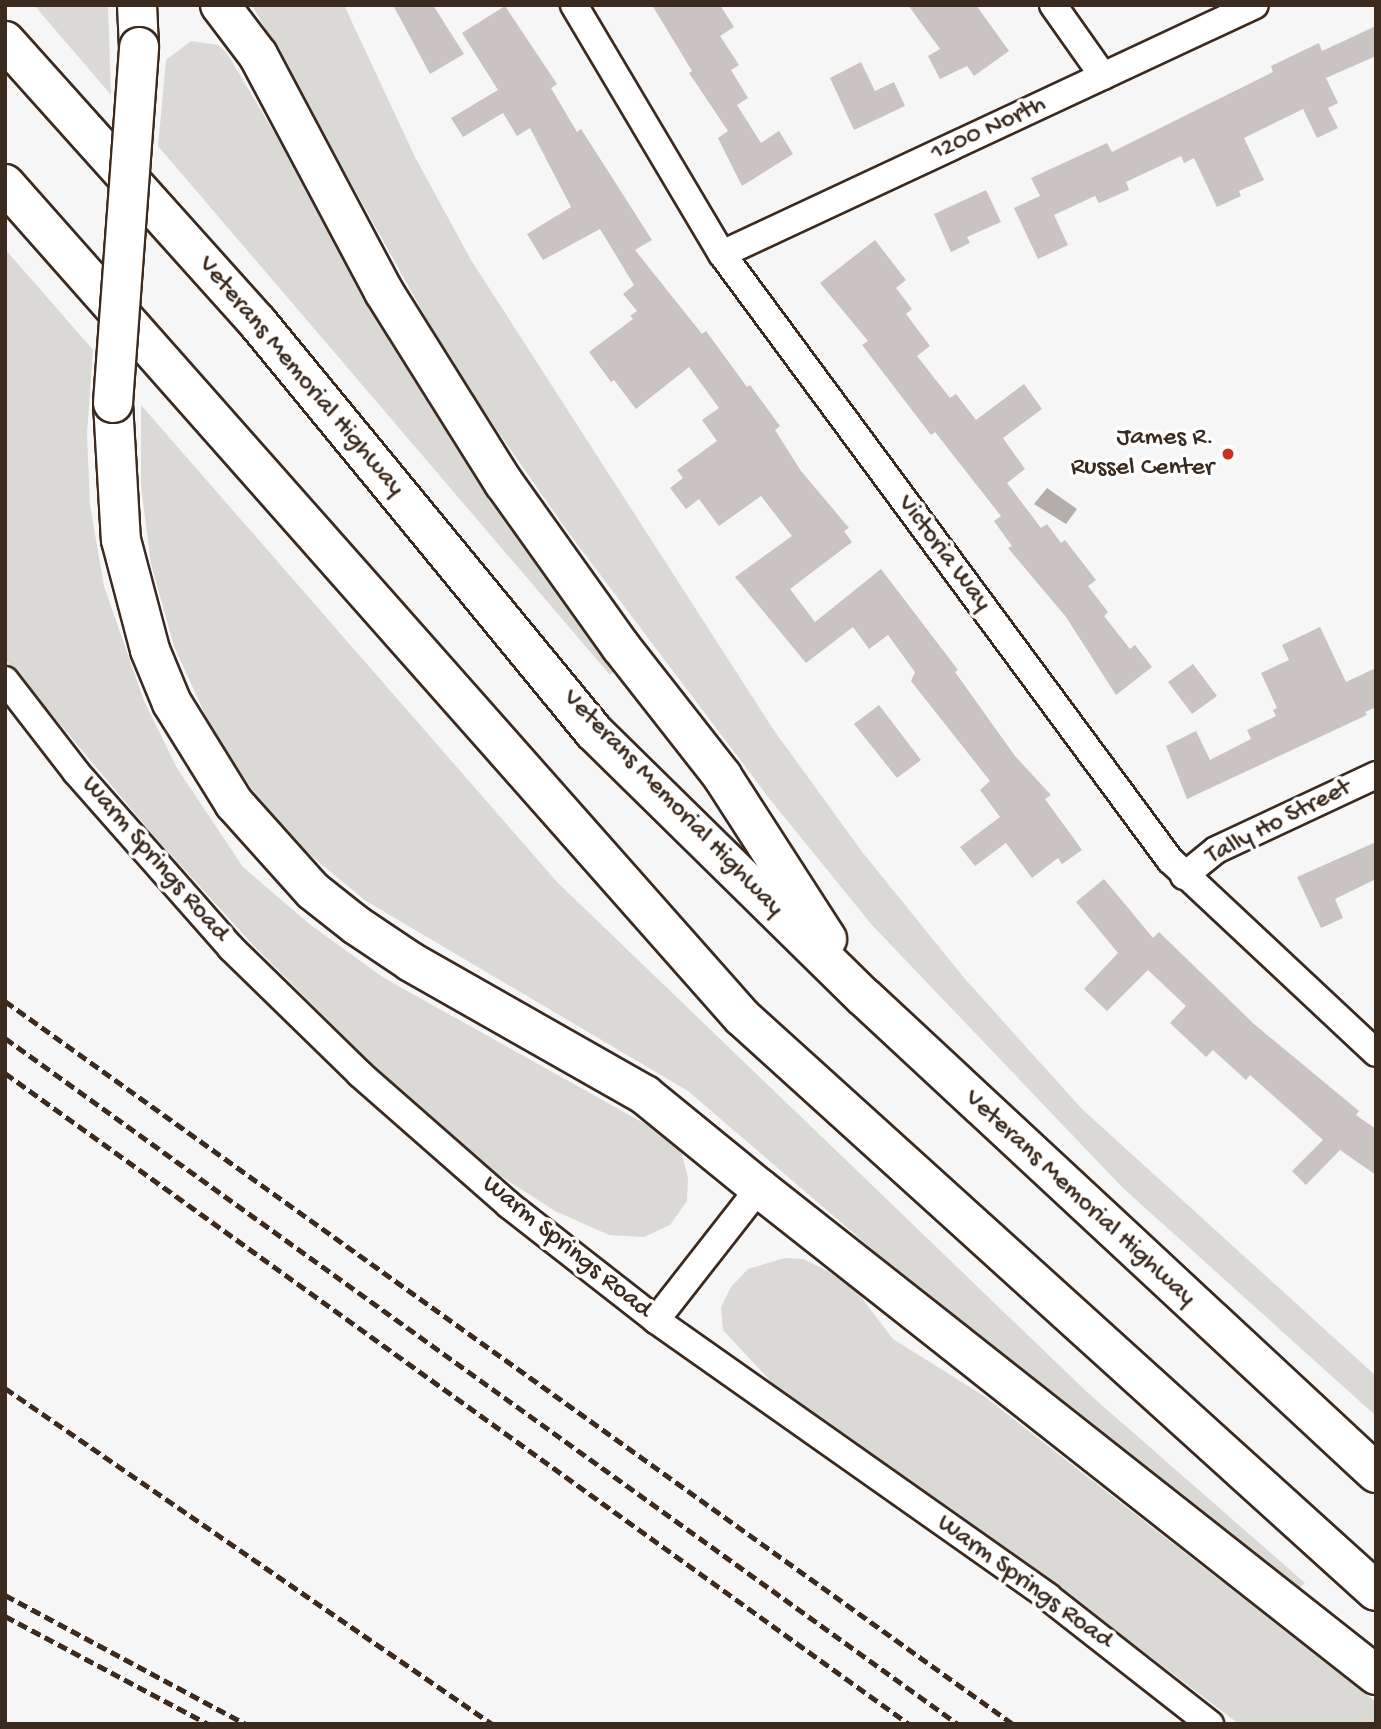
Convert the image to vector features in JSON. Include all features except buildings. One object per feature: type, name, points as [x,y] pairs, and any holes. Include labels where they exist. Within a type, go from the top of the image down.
[{"type":"main road","points":[[137,5],[139,47],[113,403],[121,540],[150,650],[197,747],[250,823],[313,891],[356,925],[411,962],[645,1095],[1376,1675]]},
{"type":"main road","points":[[220,5],[258,55],[384,292],[504,483],[621,647],[722,776],[864,996]]},
{"type":"main road","name":"Veterans Memorial Highway","points":[[5,41],[258,323],[594,732],[864,996],[1376,1473]]},
{"type":"main road","points":[[5,184],[742,1017],[1376,1591]]},
{"type":"street","name":"Victoria Way","points":[[574,5],[722,254],[1184,876],[1376,1053]]},
{"type":"street","points":[[1053,5],[1103,76]]},
{"type":"street","name":"1200 North","points":[[722,254],[1255,5]]},
{"type":"street","name":"Warm Springs Road","points":[[5,680],[76,772],[231,948],[360,1074],[509,1205],[656,1320],[1048,1597],[1210,1724]]},
{"type":"street","name":"Tally Ho Street","points":[[1184,876],[1224,845],[1376,775]]},
{"type":"street","points":[[656,1320],[760,1188]]},
{"type":"shaded area","points":[[34,5],[108,5],[111,95]]},
{"type":"shaded area","points":[[252,5],[344,5],[415,157],[471,260],[773,729],[863,853],[965,979],[1082,1109],[1376,1376],[1376,1416],[1123,1188],[872,925],[772,802],[568,532],[455,370]]},
{"type":"shaded area","points":[[191,41],[218,45],[227,53],[367,289],[621,664],[610,675],[158,146],[166,60]]},
{"type":"shaded area","points":[[5,249],[93,350],[87,434],[90,505],[104,586],[144,701],[177,768],[243,867],[308,923],[384,978],[667,1136],[681,1150],[688,1178],[687,1201],[670,1225],[644,1237],[609,1235],[555,1211],[488,1168],[371,1063],[254,946],[154,836],[5,659]]},
{"type":"shaded area","points":[[141,405],[557,882],[1088,1393],[1305,1583],[1292,1594],[986,1347],[688,1091],[366,901],[299,846],[256,795],[213,732],[174,646],[151,564],[141,487]]},
{"type":"shaded area","points":[[1047,488],[1077,509],[1066,524],[1034,504]]},
{"type":"shaded area","points":[[785,1258],[803,1259],[828,1271],[857,1292],[893,1339],[984,1396],[1376,1702],[1376,1724],[1239,1724],[1038,1572],[774,1385],[723,1330],[721,1307],[731,1287],[748,1269]]},
{"type":"railway","points":[[5,1001],[1013,1724]]},
{"type":"railway","points":[[5,1038],[958,1724]]},
{"type":"railway","points":[[5,1073],[909,1724]]},
{"type":"railway","points":[[5,1388],[492,1724]]},
{"type":"railway","points":[[5,1595],[246,1724]]},
{"type":"railway","points":[[5,1616],[208,1724]]},
{"type":"place","name":"James R. Russel Center","points":[[1228,454]]}]
